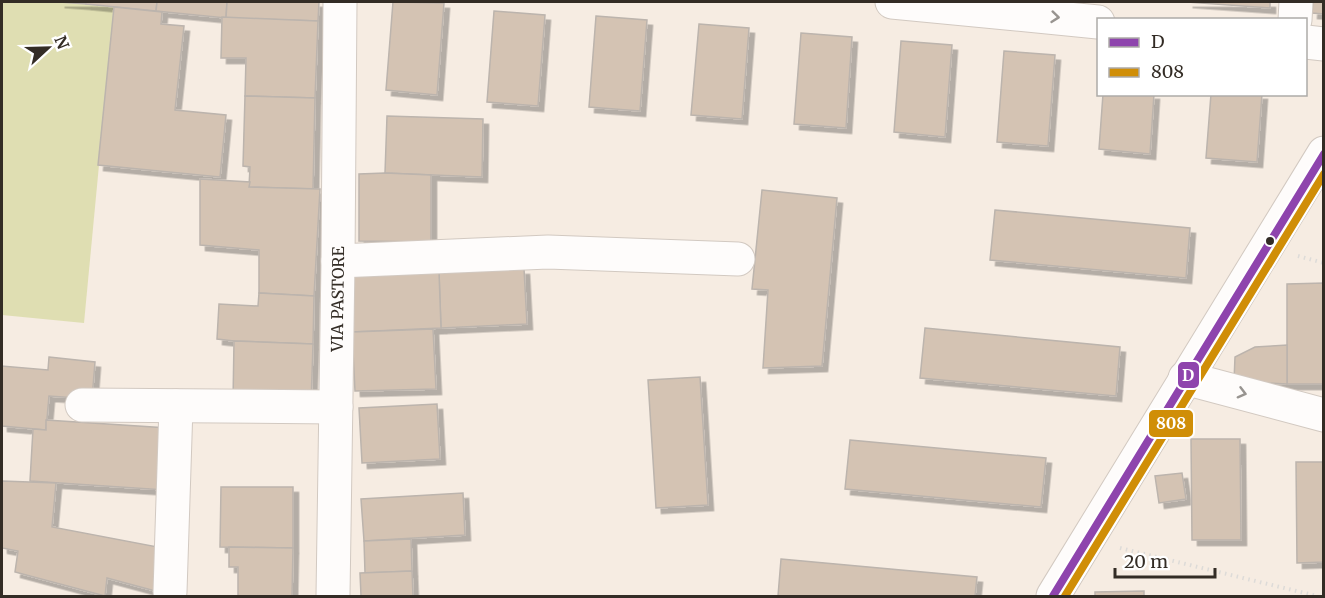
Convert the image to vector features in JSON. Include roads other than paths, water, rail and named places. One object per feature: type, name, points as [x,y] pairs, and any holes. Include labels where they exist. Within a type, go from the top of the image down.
[{"type":"street","name":"VIA PASTORE","points":[[333,597],[339,2]]},
{"type":"street","points":[[892,2],[1019,8],[1097,22]]},
{"type":"street","points":[[1295,18],[1296,2]]},
{"type":"street","points":[[1307,42],[1323,44]]},
{"type":"street","points":[[1053,597],[1323,153]]},
{"type":"street","points":[[338,261],[548,252],[738,259]]},
{"type":"street","points":[[1185,378],[1323,415]]},
{"type":"street","points":[[82,405],[336,407]]},
{"type":"street","points":[[170,592],[176,406]]}]
